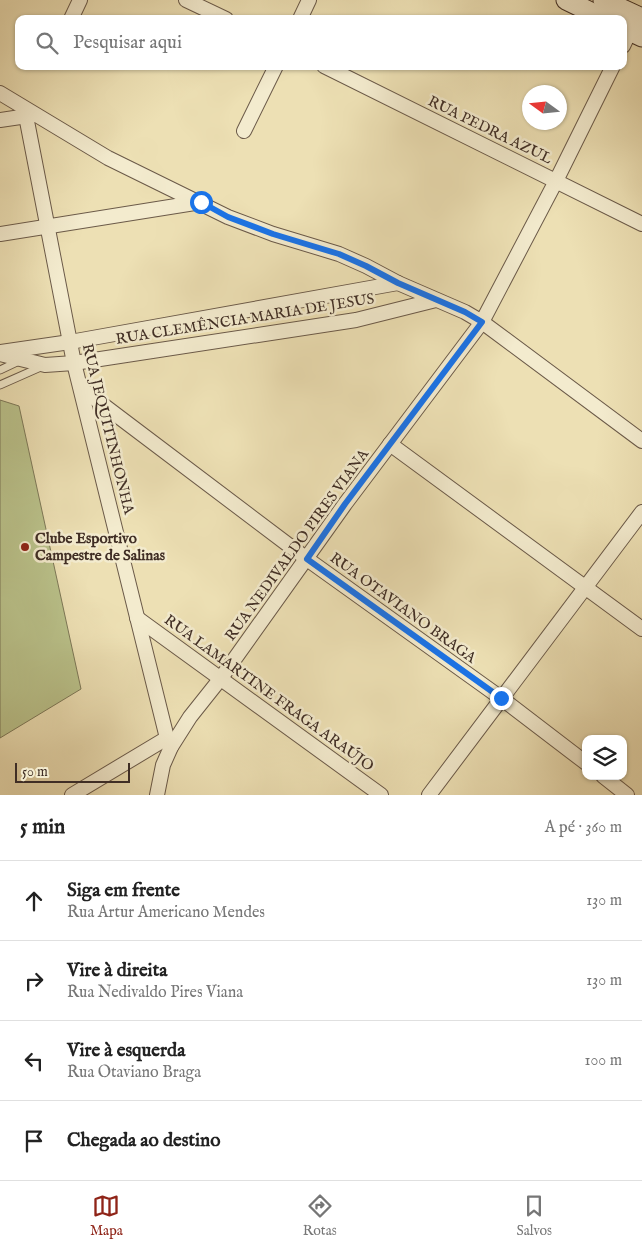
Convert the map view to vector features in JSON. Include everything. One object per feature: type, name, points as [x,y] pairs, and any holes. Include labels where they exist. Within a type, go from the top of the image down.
[{"type":"main road","points":[[566,0],[597,15]]},
{"type":"main road","points":[[603,0],[619,15]]},
{"type":"street","points":[[73,15],[80,0]]},
{"type":"street","points":[[186,0],[218,15]]},
{"type":"street","points":[[302,15],[309,0]]},
{"type":"street","points":[[244,131],[274,70]]},
{"type":"street","name":"RUA PEDRA AZUL","points":[[332,70],[642,224]]},
{"type":"street","name":"RUA NEDIVALDO PIRES VIANA","points":[[157,795],[169,743],[221,678],[390,444],[482,322],[556,181],[611,70]]},
{"type":"street","points":[[0,93],[31,116],[108,158],[201,202],[228,217],[273,234],[339,254],[398,283],[465,312],[482,322],[642,441]]},
{"type":"street","points":[[0,120],[31,116]]},
{"type":"street","name":"RUA JEQUITINHONHA","points":[[31,116],[48,226],[74,363],[169,743]]},
{"type":"street","points":[[0,234],[201,202]]},
{"type":"street","name":"RUA CLEMÊNCIA MARIA DE JESUS","points":[[0,353],[398,283]]},
{"type":"street","name":"RUA CLEMÊNCIA MARIA DE JESUS","points":[[0,353],[45,365],[74,363],[356,320],[436,300]]},
{"type":"street","name":"RUA OTAVIANO BRAGA","points":[[82,389],[307,559],[501,698],[582,760]]},
{"type":"street","points":[[390,444],[642,629]]},
{"type":"street","points":[[429,795],[584,586],[642,512]]},
{"type":"street","name":"RUA LAMARTINE FRAGA ARAÚJO","points":[[138,618],[381,795]]},
{"type":"street","points":[[72,795],[169,743]]},
{"type":"street","points":[[608,780],[627,795]]},
{"type":"lane","points":[[0,370],[22,360]]},
{"type":"lane","points":[[0,385],[45,365]]},
{"type":"green space","name":"Clube Esportivo Campestre de Salinas","points":[[0,400],[19,406],[81,689],[0,738]]},
{"type":"place","name":"Clube Esportivo Campestre de Salinas","points":[[25,547]]},
{"type":"route","points":[[201,202],[228,217],[273,234],[339,254],[398,283],[465,312],[482,322],[345,504],[307,559],[501,698]]}]
